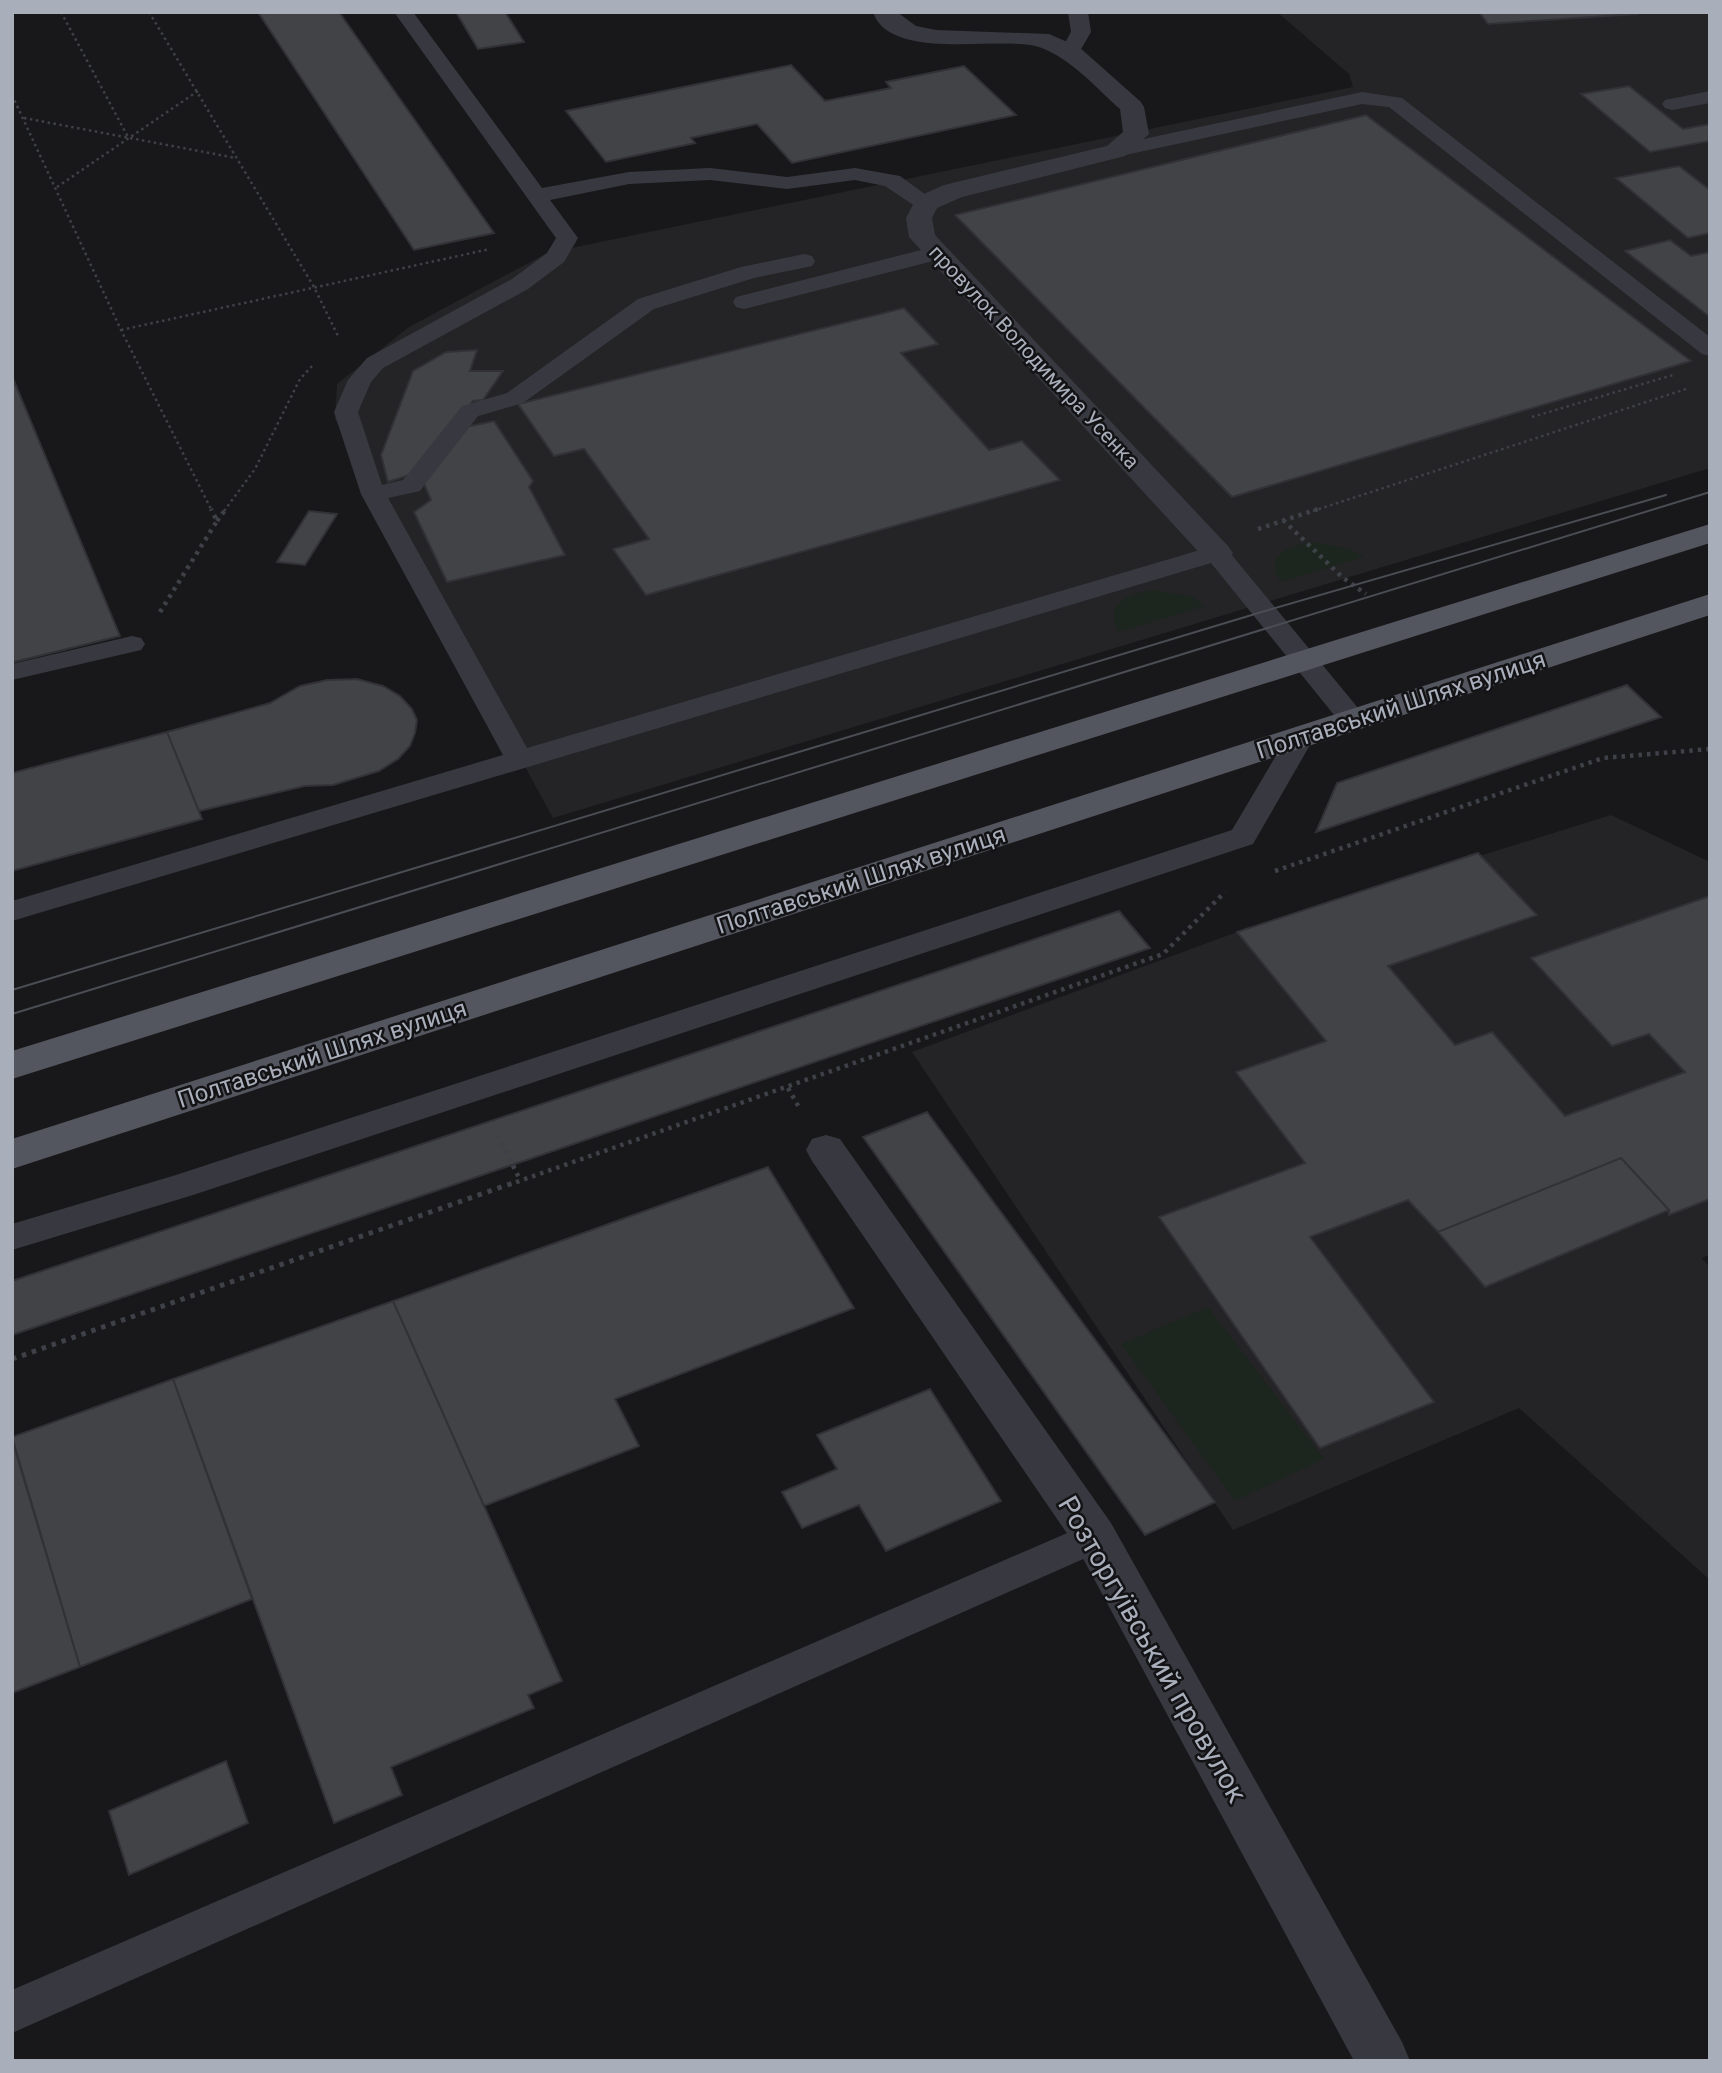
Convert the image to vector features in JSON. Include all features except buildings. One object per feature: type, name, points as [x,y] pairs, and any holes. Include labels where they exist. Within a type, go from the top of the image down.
[{"type":"main road","points":[[12,1065],[1710,533]]},
{"type":"main road","name":"Полтавський Шлях вулиця","points":[[12,1154],[1710,604]]},
{"type":"street","points":[[885,12],[887,18],[909,32],[936,37],[1002,36],[1041,39],[1070,52],[1132,107],[1136,134],[1116,151],[953,191],[926,203]]},
{"type":"street","name":"провулок Володимира Усенка","points":[[926,203],[919,218],[922,237],[1217,553]]},
{"type":"street","name":"Розторгуївський провулок","points":[[826,1150],[1095,1537],[1383,2061]]},
{"type":"lane","points":[[403,12],[567,238],[556,257],[520,284],[375,363],[360,380],[346,412],[373,494],[520,761]]},
{"type":"lane","points":[[1070,52],[1082,32],[1078,12]]},
{"type":"lane","points":[[1672,104],[1710,97]]},
{"type":"lane","points":[[1116,151],[1362,98],[1395,102],[1710,349]]},
{"type":"lane","points":[[535,196],[629,178],[710,174],[787,183],[855,174],[892,181],[926,203]]},
{"type":"lane","points":[[744,302],[937,253]]},
{"type":"lane","points":[[373,494],[411,486],[470,411],[515,398],[646,304],[749,272],[804,261]]},
{"type":"lane","points":[[12,911],[520,761],[904,643],[1217,553],[1353,720]]},
{"type":"lane","points":[[12,672],[132,644]]},
{"type":"lane","points":[[12,1237],[181,1186],[1243,837],[1300,738]]},
{"type":"lane","points":[[12,2012],[1095,1537]]},
{"type":"path","points":[[61,12],[129,138]]},
{"type":"path","points":[[149,12],[314,288],[340,339],[353,354],[375,363]]},
{"type":"path","points":[[57,187],[198,91]]},
{"type":"path","points":[[12,95],[57,187],[121,330],[217,521],[162,610],[132,644]]},
{"type":"path","points":[[23,118],[237,158]]},
{"type":"path","points":[[121,330],[562,232]]},
{"type":"path","points":[[1532,416],[1674,375]]},
{"type":"path","points":[[1257,530],[1690,387]]},
{"type":"path","points":[[1283,520],[1342,577],[1368,596]]},
{"type":"path","points":[[1270,872],[1603,758],[1710,750]]},
{"type":"path","points":[[12,1359],[1163,954],[1232,885]]},
{"type":"path","points":[[498,1135],[520,1180]]},
{"type":"shaded area","points":[[1277,12],[1710,12],[1710,468],[553,818],[335,419],[337,384],[409,327],[547,253],[1353,87],[1349,74]]},
{"type":"shaded area","points":[[1315,542],[1351,549],[1364,557],[1281,582],[1276,572],[1277,557],[1289,548]]},
{"type":"shaded area","points":[[1155,590],[1192,597],[1205,606],[1119,632],[1114,613],[1117,606],[1129,597]]},
{"type":"shaded area","points":[[1611,815],[1710,862],[1710,1254],[1702,1258],[1710,1268],[1710,1580],[1519,1408],[1233,1530],[912,1052],[1237,932]]},
{"type":"shaded area","points":[[1208,1307],[1324,1459],[1235,1501],[1121,1344]]},
{"type":"tram line","points":[[12,1014],[1710,492]]},
{"type":"tram line","points":[[12,990],[1265,611],[1666,495]]}]
